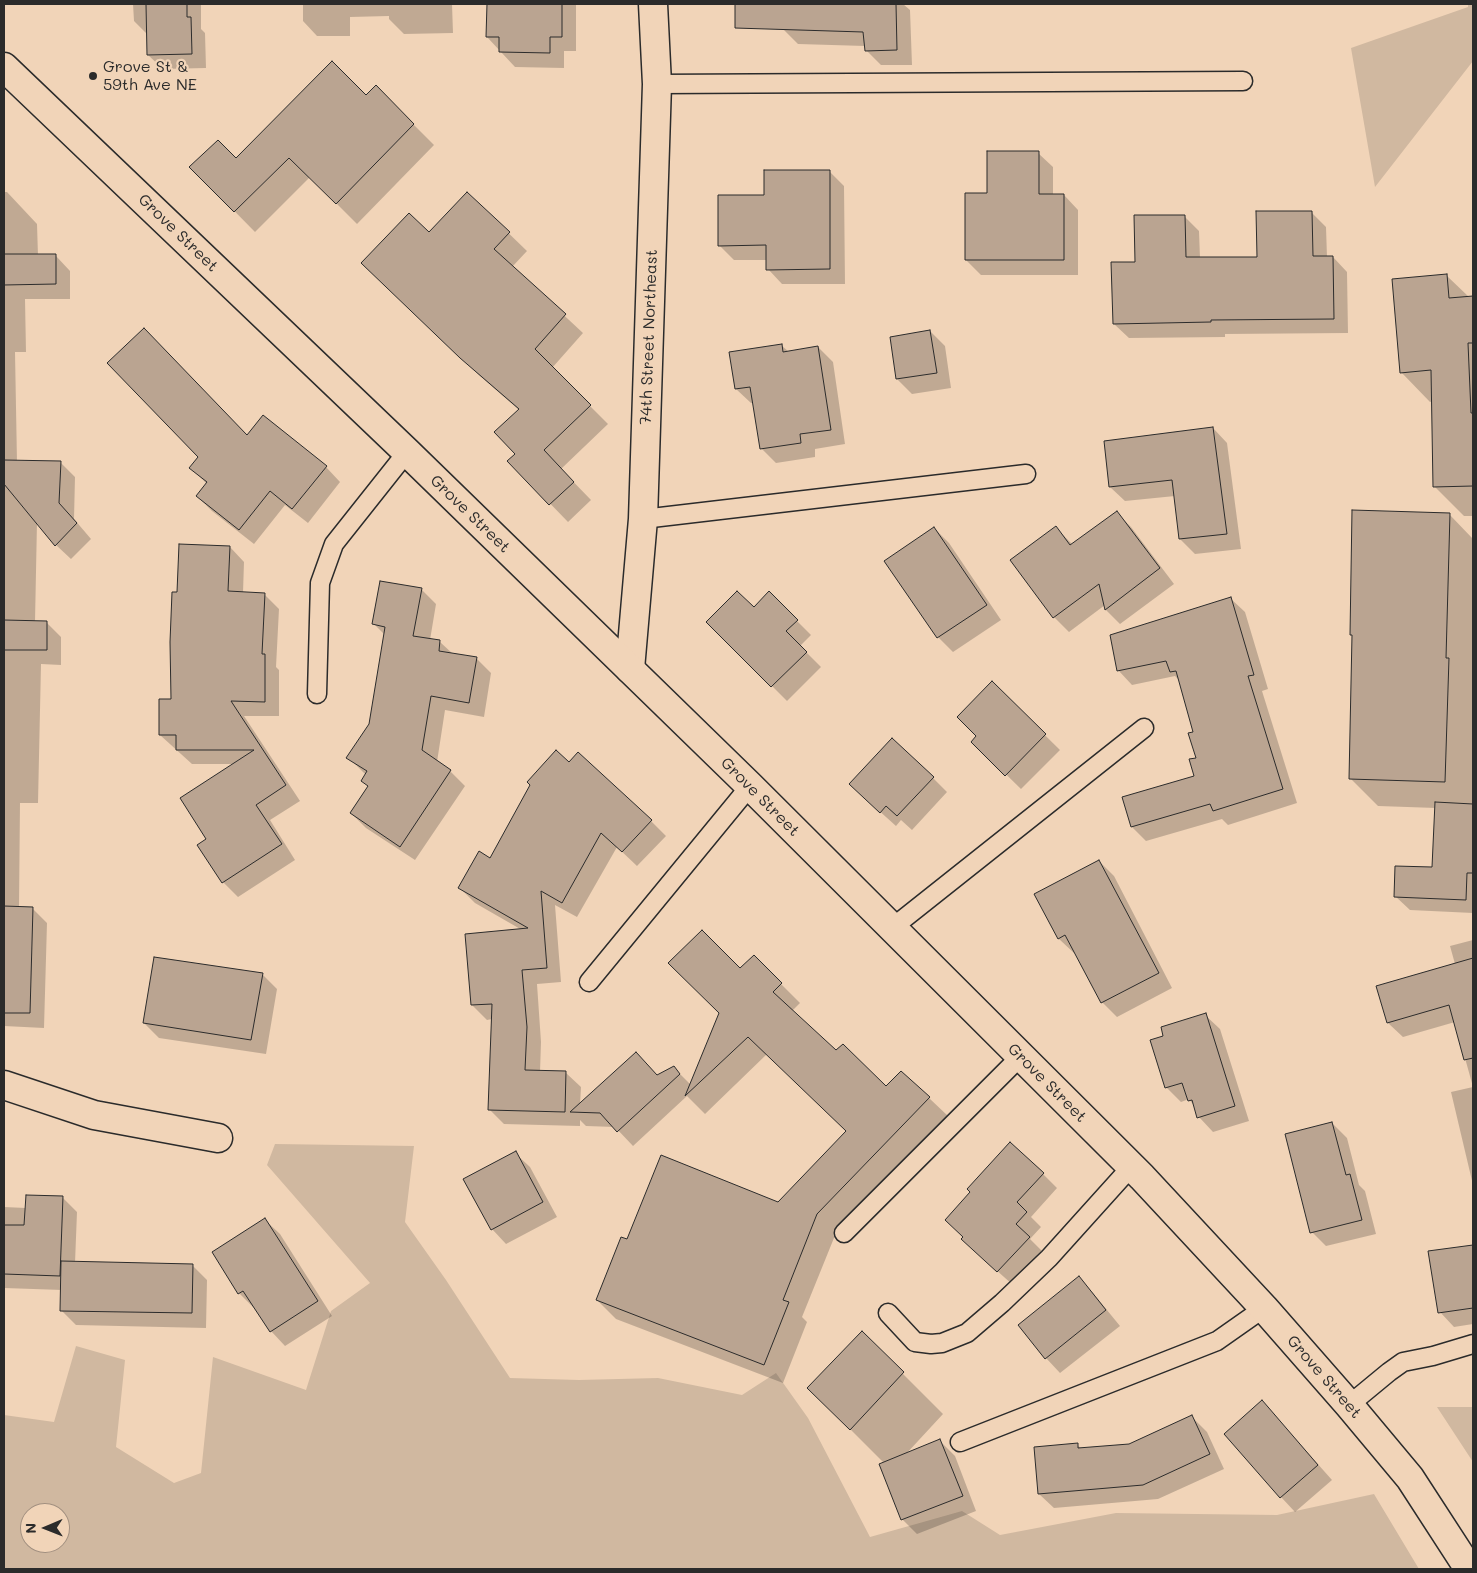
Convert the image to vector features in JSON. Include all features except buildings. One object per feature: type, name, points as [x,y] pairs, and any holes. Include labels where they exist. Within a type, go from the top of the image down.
[{"type":"street","name":"74th Street Northeast","points":[[630,669],[643,519],[657,84],[653,4]]},
{"type":"street","name":"Grove Street","points":[[4,67],[407,452],[750,786],[1131,1167],[1264,1308],[1410,1478],[1469,1569]]},
{"type":"street","points":[[4,1085],[94,1115],[218,1138]]},
{"type":"lane","points":[[657,84],[1243,81]]},
{"type":"lane","points":[[317,694],[320,583],[334,544],[407,452]]},
{"type":"lane","points":[[643,519],[1026,474]]},
{"type":"lane","points":[[892,928],[1144,728]]},
{"type":"lane","points":[[590,982],[750,786]]},
{"type":"lane","points":[[844,1233],[1020,1056]]},
{"type":"lane","points":[[888,1313],[915,1342],[942,1343],[967,1333],[1002,1304],[1049,1258],[1131,1167]]},
{"type":"lane","points":[[960,1442],[1217,1341],[1264,1308]]},
{"type":"lane","points":[[1349,1406],[1403,1362],[1433,1356],[1473,1344]]},
{"type":"shaded area","points":[[1468,4],[1473,4],[1473,61],[1375,187],[1351,48],[1468,7]]},
{"type":"shaded area","points":[[275,1144],[414,1146],[405,1222],[446,1280],[510,1378],[579,1380],[658,1378],[742,1395],[776,1373],[808,1418],[870,1537],[962,1511],[1000,1535],[1116,1513],[1277,1515],[1374,1494],[1419,1569],[4,1569],[4,1415],[54,1422],[76,1346],[125,1360],[116,1447],[174,1483],[201,1473],[213,1357],[306,1390],[331,1311],[370,1283],[267,1165]]},
{"type":"shaded area","points":[[1437,1407],[1473,1407],[1473,1462]]},
{"type":"place","name":"Grove St & 59th Ave NE","points":[[93,76]]}]
